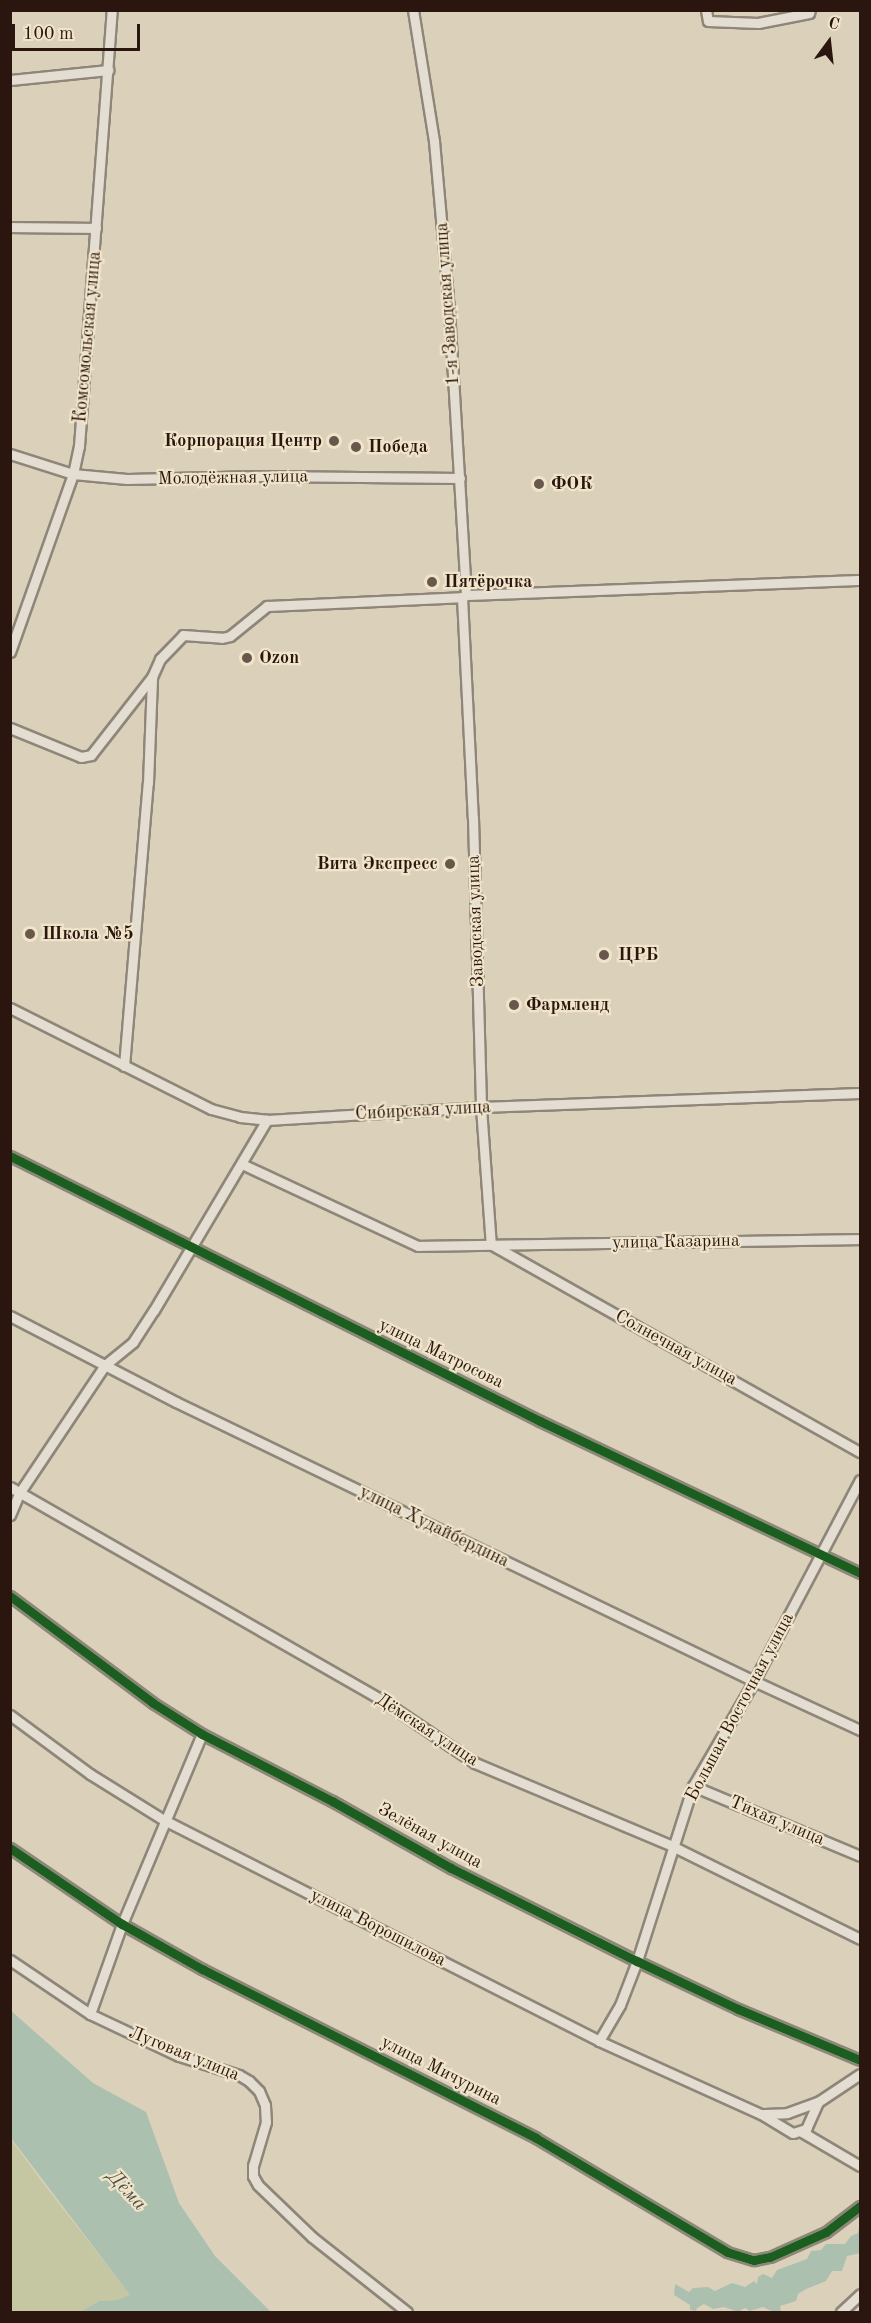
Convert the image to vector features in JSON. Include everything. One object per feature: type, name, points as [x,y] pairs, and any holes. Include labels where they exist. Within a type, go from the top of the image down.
[{"type":"street","name":"Комсомольская улица","points":[[10,652],[73,474],[79,446],[112,10]]},
{"type":"street","name":"1-я Заводская улица","points":[[412,10],[434,141],[449,309],[460,478],[464,596]]},
{"type":"street","points":[[706,10],[708,21],[758,23],[809,13],[810,10]]},
{"type":"street","points":[[10,80],[108,70]]},
{"type":"street","points":[[10,227],[96,228]]},
{"type":"street","name":"Молодёжная улица","points":[[10,454],[73,474],[154,480],[262,476],[460,478]]},
{"type":"street","points":[[10,728],[81,757],[91,755],[152,677],[160,659],[183,635],[222,638],[230,636],[267,606],[861,580]]},
{"type":"street","name":"Заводская улица","points":[[464,596],[481,1107],[492,1245]]},
{"type":"street","points":[[123,1066],[148,783],[152,677]]},
{"type":"street","name":"Сибирская улица","points":[[10,1008],[210,1109],[240,1118],[267,1120],[481,1107],[861,1093]]},
{"type":"street","points":[[10,1515],[20,1492],[105,1365],[133,1342],[192,1249],[267,1120]]},
{"type":"street","name":"улица Матросова","points":[[10,1156],[540,1421],[861,1573]]},
{"type":"street","name":"улица Казарина","points":[[242,1164],[418,1246],[861,1239]]},
{"type":"street","name":"Солнечная улица","points":[[492,1245],[861,1452]]},
{"type":"street","name":"улица Худайбердина","points":[[10,1316],[105,1365],[754,1681],[861,1730]]},
{"type":"street","name":"Большая Восточная улица","points":[[599,2041],[620,2005],[637,1961],[693,1786],[754,1681],[861,1480]]},
{"type":"street","name":"Дёмская улица","points":[[10,1488],[382,1700],[476,1763],[672,1846],[861,1939]]},
{"type":"street","name":"Зелёная улица","points":[[10,1596],[153,1703],[202,1734],[332,1801],[452,1868],[637,1961],[738,2009],[861,2060]]},
{"type":"street","name":"улица Ворошилова","points":[[10,1715],[90,1774],[164,1820],[599,2041],[786,2127]]},
{"type":"street","points":[[90,2014],[122,1924],[202,1734]]},
{"type":"street","name":"Тихая улица","points":[[693,1786],[861,1856]]},
{"type":"street","name":"улица Мичурина","points":[[10,1848],[122,1924],[202,1970],[536,2138],[727,2252],[741,2258],[754,2260],[770,2256],[826,2232],[861,2206]]},
{"type":"street","name":"Луговая улица","points":[[10,1960],[90,2014],[179,2056],[239,2075],[254,2086],[265,2105],[266,2122],[253,2166],[253,2176],[258,2185],[312,2237],[406,2313]]},
{"type":"street","points":[[861,2074],[818,2103],[788,2113],[786,2127],[793,2133],[802,2132],[861,2166]]},
{"type":"street","points":[[802,2132],[818,2103]]},
{"type":"street","points":[[798,2109],[804,2112],[808,2120]]},
{"type":"street","name":"улица Ворошилова","points":[[761,2114],[788,2113]]},
{"type":"street","points":[[841,2313],[861,2295]]},
{"type":"shaded area","points":[[10,2138],[131,2296],[99,2301],[80,2312],[11,2312]]},
{"type":"water","name":"Дёма","points":[[10,2010],[93,2083],[146,2112],[179,2203],[215,2256],[271,2312],[80,2312],[99,2301],[117,2300],[130,2295],[11,2138]]},
{"type":"water","points":[[860,2222],[860,2253],[847,2256],[842,2271],[832,2271],[826,2281],[798,2294],[796,2301],[780,2306],[781,2312],[773,2312],[763,2307],[750,2311],[745,2308],[738,2312],[724,2307],[713,2309],[704,2304],[696,2311],[690,2310],[690,2305],[674,2295],[675,2284],[689,2292],[693,2288],[708,2287],[715,2291],[732,2283],[745,2287],[754,2281],[757,2284],[758,2277],[763,2274],[772,2278],[777,2270],[807,2259],[811,2251],[821,2250],[826,2244],[845,2244],[851,2236],[858,2233]]},
{"type":"cycle path","points":[[10,1156],[540,1421],[860,1573]]},
{"type":"cycle path","points":[[10,1596],[153,1703],[202,1734],[332,1801],[451,1868],[637,1961],[738,2009],[860,2060]]},
{"type":"cycle path","points":[[10,1848],[122,1924],[202,1969],[536,2138],[727,2252],[754,2260],[770,2257],[826,2232],[860,2206]]},
{"type":"place","name":"Корпорация Центр","points":[[334,441]]},
{"type":"place","name":"Победа","points":[[356,447]]},
{"type":"place","name":"ФОК","points":[[539,484]]},
{"type":"place","name":"Пятёрочка","points":[[432,582]]},
{"type":"place","name":"Ozon","points":[[247,658]]},
{"type":"place","name":"Вита Экспресс","points":[[450,864]]},
{"type":"place","name":"Школа №5","points":[[30,934]]},
{"type":"place","name":"ЦРБ","points":[[604,955]]},
{"type":"place","name":"Фармленд","points":[[514,1005]]}]
